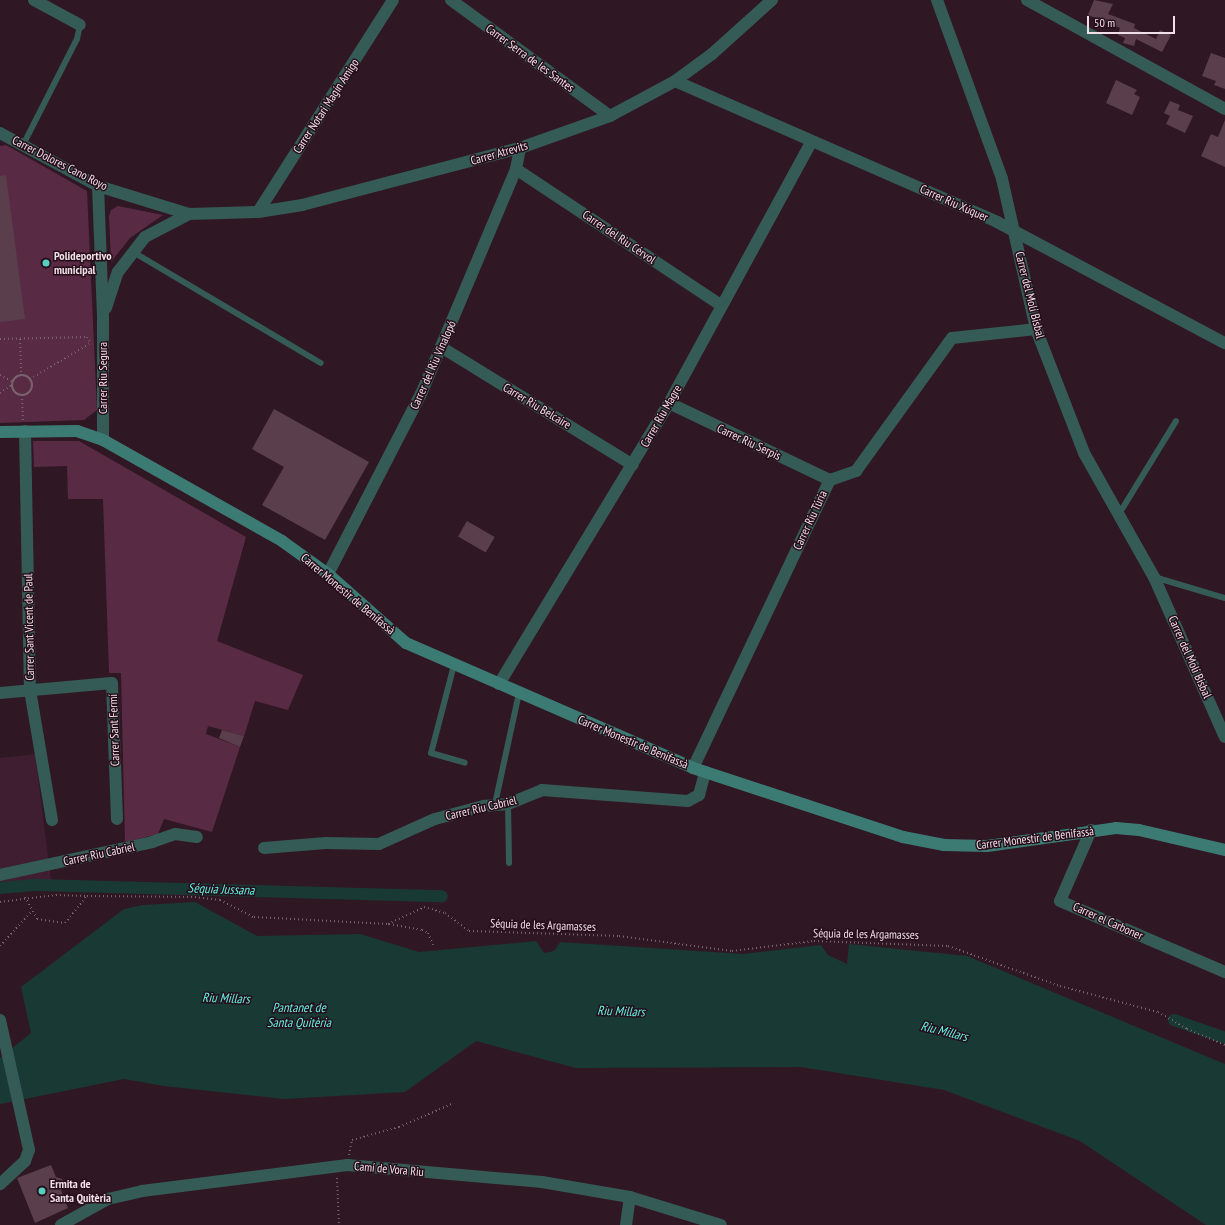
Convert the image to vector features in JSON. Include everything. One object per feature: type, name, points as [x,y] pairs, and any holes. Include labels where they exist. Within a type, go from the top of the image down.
[{"type":"street","points":[[34,0],[80,24]]},
{"type":"street","name":"Carrer Notari Magín Amigo","points":[[258,212],[393,0]]},
{"type":"street","name":"Carrer Serra de les Santes","points":[[451,0],[610,116]]},
{"type":"street","name":"Carrer Atrevits","points":[[189,214],[258,212],[302,205],[520,148],[610,116],[674,81],[712,54],[772,0]]},
{"type":"street","name":"Carrer del Molí Bisbal","points":[[937,0],[1002,179],[1036,329],[1084,453],[1154,577],[1225,737]]},
{"type":"street","points":[[1027,0],[1225,109]]},
{"type":"street","name":"Carrer Riu Xúquer","points":[[674,81],[997,222],[1015,233],[1225,343]]},
{"type":"street","name":"Carrer Dolores Cano Royo","points":[[0,133],[98,186],[189,214]]},
{"type":"street","name":"Carrer Riu Magre","points":[[499,684],[633,465],[669,403],[812,141]]},
{"type":"street","name":"Carrer del Riu Vinalopó","points":[[328,574],[421,394],[516,169],[520,148]]},
{"type":"street","name":"Carrer del Riu Cérvol","points":[[516,169],[722,306]]},
{"type":"street","name":"Carrer Riu Segura","points":[[98,186],[103,316],[104,440]]},
{"type":"street","points":[[103,316],[118,272],[145,237],[189,214]]},
{"type":"street","points":[[101,264],[118,272]]},
{"type":"street","name":"Carrer Riu Túria","points":[[693,768],[830,480],[856,471],[952,338],[1036,329]]},
{"type":"street","name":"Carrer Riu Belcaire","points":[[441,347],[633,465]]},
{"type":"street","name":"Carrer Riu Serpis","points":[[669,403],[830,480]]},
{"type":"street","name":"Carrer Sant Vicent de Paul","points":[[25,431],[30,690],[52,820]]},
{"type":"street","name":"Carrer Monestir de Benifassà","points":[[0,432],[77,431],[104,440],[282,541],[328,574],[406,643],[693,768],[903,838],[944,845],[987,846],[1091,830],[1139,830],[1225,850]]},
{"type":"street","name":"Carrer Sant Fermí","points":[[0,693],[112,683],[117,819]]},
{"type":"street","name":"Carrer Riu Cabriel","points":[[264,848],[326,842],[368,845],[379,844],[435,819],[495,804],[508,804],[542,790],[688,801],[699,795],[705,772]]},
{"type":"street","name":"Carrer el Carboner","points":[[1091,830],[1060,901],[1225,972]]},
{"type":"street","name":"Carrer Riu Cabriel","points":[[0,875],[152,842],[175,834],[197,837]]},
{"type":"street","points":[[0,1020],[29,1150],[26,1161],[0,1184]]},
{"type":"street","name":"Camí de Vora Riu","points":[[61,1225],[108,1199],[142,1191],[342,1166],[542,1182],[630,1197],[721,1225]]},
{"type":"street","points":[[626,1225],[630,1197]]},
{"type":"lane","points":[[23,145],[76,39],[80,24]]},
{"type":"lane","points":[[133,252],[321,363]]},
{"type":"lane","points":[[1119,514],[1176,421]]},
{"type":"lane","points":[[1154,577],[1225,598]]},
{"type":"lane","points":[[454,665],[430,753],[465,764]]},
{"type":"lane","points":[[495,804],[519,693]]},
{"type":"lane","points":[[508,804],[509,863]]},
{"type":"path","points":[[0,339],[87,337],[90,344]]},
{"type":"path","points":[[20,339],[21,376]]},
{"type":"path","points":[[21,376],[30,379],[90,344],[93,340],[103,340]]},
{"type":"path","points":[[0,375],[13,382]]},
{"type":"path","points":[[21,376],[13,382],[12,385],[14,391],[22,395]]},
{"type":"path","points":[[22,395],[31,390],[30,379]]},
{"type":"path","points":[[0,393],[12,385]]},
{"type":"path","points":[[22,395],[25,431]]},
{"type":"path","points":[[25,897],[31,912],[37,919],[65,923],[87,896]]},
{"type":"path","points":[[0,902],[25,897],[195,897],[220,900],[254,917],[388,924],[422,930],[428,933],[433,945]]},
{"type":"path","name":"Séquia de les Argamasses","points":[[388,924],[424,907],[445,912],[469,931],[619,936],[732,951],[814,941],[948,946],[1060,986],[1158,1012],[1187,1029],[1225,1045]]},
{"type":"path","points":[[0,946],[31,912]]},
{"type":"path","points":[[339,1225],[342,1166],[352,1140],[399,1127],[454,1102]]},
{"type":"shaded area","name":"Polideportivo municipal","points":[[6,145],[87,191],[97,410],[84,420],[0,423],[0,146]]},
{"type":"shaded area","points":[[118,206],[163,215],[130,238],[111,262],[109,216],[111,210]]},
{"type":"shaded area","points":[[33,441],[79,441],[246,537],[217,641],[303,675],[288,710],[255,701],[244,736],[208,726],[206,734],[240,747],[212,832],[164,819],[158,834],[125,842],[121,673],[109,673],[103,499],[68,499],[67,466],[34,467]]},
{"type":"shaded area","points":[[35,754],[51,880],[0,889],[0,758]]},
{"type":"water","name":"Pantanet de Santa Quitèria","points":[[195,902],[257,936],[360,934],[419,952],[536,941],[544,953],[554,951],[560,942],[743,954],[821,945],[828,955],[847,964],[849,944],[967,956],[1225,1064],[1225,1225],[1206,1225],[1080,1141],[944,1090],[801,1067],[576,1068],[476,1041],[405,1092],[285,1099],[164,1086],[124,1079],[0,1104],[0,1058],[31,1033],[21,987],[124,909],[143,905]]},
{"type":"building","points":[[1094,0],[1113,4],[1108,14],[1135,24],[1134,28],[1156,39],[1160,30],[1171,35],[1162,52],[1136,39],[1134,46],[1123,43],[1125,38],[1118,35],[1120,28],[1088,15]]},
{"type":"building","points":[[1211,53],[1225,58],[1225,89],[1214,85],[1216,81],[1202,76]]},
{"type":"building","points":[[1116,80],[1137,90],[1134,94],[1140,97],[1132,115],[1106,103]]},
{"type":"building","points":[[1170,101],[1180,105],[1178,110],[1193,116],[1185,133],[1166,124],[1170,116],[1164,113]]},
{"type":"building","points":[[1225,120],[1225,167],[1201,156],[1211,134],[1218,137]]},
{"type":"building","points":[[6,175],[25,319],[0,322],[0,176]]},
{"type":"building","points":[[274,409],[369,462],[325,540],[262,505],[284,467],[252,449]]},
{"type":"building","points":[[467,521],[495,537],[486,553],[458,537]]},
{"type":"building","points":[[222,730],[244,736],[240,747],[219,738]]},
{"type":"building","points":[[51,1165],[56,1177],[62,1179],[65,1187],[61,1190],[68,1208],[35,1223],[17,1178]]},
{"type":"waterway","name":"Séquia Jussana","points":[[0,888],[37,885],[442,896]]},
{"type":"waterway","name":"Séquia de les Argamasses","points":[[1174,1020],[1225,1038]]},
{"type":"place","name":"Polideportivo municipal","points":[[46,263]]},
{"type":"place","name":"Ermita de Santa Quitèria","points":[[42,1191]]},
{"type":"water label","name":"Riu Millars","points":[[226,999]]},
{"type":"water label","name":"Riu Millars","points":[[621,1012]]},
{"type":"water label","name":"Riu Millars","points":[[944,1032]]}]
